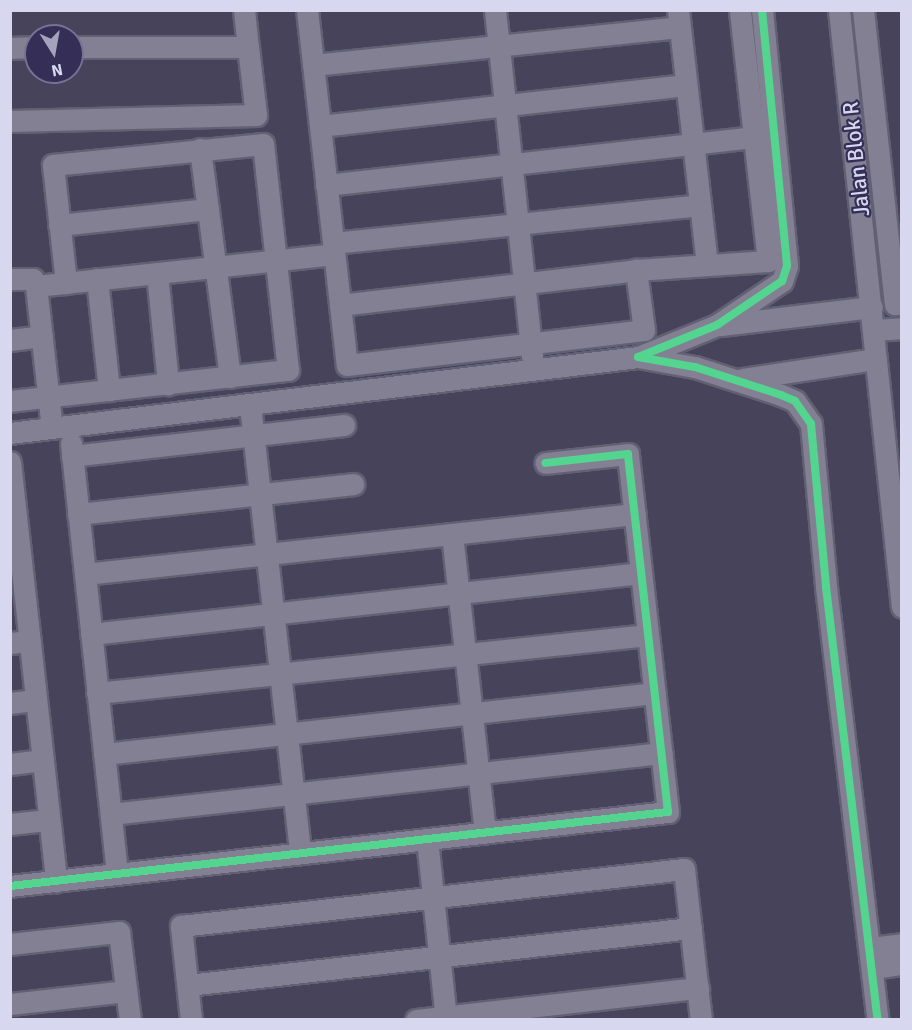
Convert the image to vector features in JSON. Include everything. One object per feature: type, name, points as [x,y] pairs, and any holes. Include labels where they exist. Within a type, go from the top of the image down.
[{"type":"street","points":[[10,121],[250,118],[257,112],[244,10]]},
{"type":"street","points":[[307,10],[346,365],[644,330],[636,270]]},
{"type":"street","points":[[495,10],[534,372]]},
{"type":"street","points":[[340,305],[636,270],[707,264],[713,267],[768,261],[740,10]]},
{"type":"street","points":[[10,433],[534,372],[638,357],[709,329],[782,281],[787,266],[762,10]]},
{"type":"street","name":"Jalan Blok R","points":[[839,10],[875,330],[876,359],[902,607]]},
{"type":"street","points":[[863,10],[895,304],[902,303]]},
{"type":"street","points":[[313,65],[499,46],[679,19],[707,264]]},
{"type":"street","points":[[84,47],[248,47]]},
{"type":"street","points":[[320,126],[686,85]]},
{"type":"street","points":[[326,185],[776,135]]},
{"type":"street","points":[[10,401],[288,370],[263,144],[52,165],[66,283]]},
{"type":"street","points":[[200,149],[230,377]]},
{"type":"street","points":[[36,286],[275,261],[333,249],[518,224],[700,205]]},
{"type":"street","points":[[59,225],[208,209]]},
{"type":"street","points":[[157,273],[168,384]]},
{"type":"street","points":[[10,279],[33,279],[36,286],[52,428]]},
{"type":"street","points":[[97,279],[109,390]]},
{"type":"street","points":[[709,329],[872,307]]},
{"type":"street","points":[[875,330],[902,328]]},
{"type":"street","points":[[703,369],[709,329]]},
{"type":"street","points":[[10,339],[42,336]]},
{"type":"street","points":[[638,357],[703,369],[795,401],[811,424],[826,587],[878,1020]]},
{"type":"street","points":[[739,380],[876,359]]},
{"type":"street","points":[[250,405],[300,853]]},
{"type":"street","points":[[117,874],[71,449],[254,435],[344,425]]},
{"type":"street","points":[[10,886],[668,812],[628,454],[546,463]]},
{"type":"street","points":[[10,462],[20,642],[36,700],[56,881]]},
{"type":"street","points":[[78,514],[352,484]]},
{"type":"street","points":[[85,574],[634,514]]},
{"type":"street","points":[[452,534],[485,832]]},
{"type":"street","points":[[91,634],[641,573]]},
{"type":"street","points":[[98,693],[648,635]]},
{"type":"street","points":[[104,754],[655,693]]},
{"type":"street","points":[[10,703],[36,700]]},
{"type":"street","points":[[111,814],[662,753]]},
{"type":"street","points":[[10,764],[43,760]]},
{"type":"street","points":[[10,824],[49,820]]},
{"type":"street","points":[[427,839],[436,897],[446,1018]]},
{"type":"street","points":[[191,1020],[181,926],[684,869],[701,1020]]},
{"type":"street","points":[[188,985],[691,928]]},
{"type":"street","points":[[10,944],[119,932],[130,1020]]},
{"type":"street","points":[[872,958],[902,944]]},
{"type":"street","points":[[872,958],[902,964]]},
{"type":"street","points":[[416,1020],[698,988]]},
{"type":"street","points":[[10,1004],[126,991]]},
{"type":"cycle path","points":[[762,10],[787,266],[782,281],[717,325],[638,357],[695,367],[781,395],[795,401],[811,424],[826,587],[878,1020]]},
{"type":"cycle path","points":[[10,886],[668,812],[628,454],[545,463]]}]
